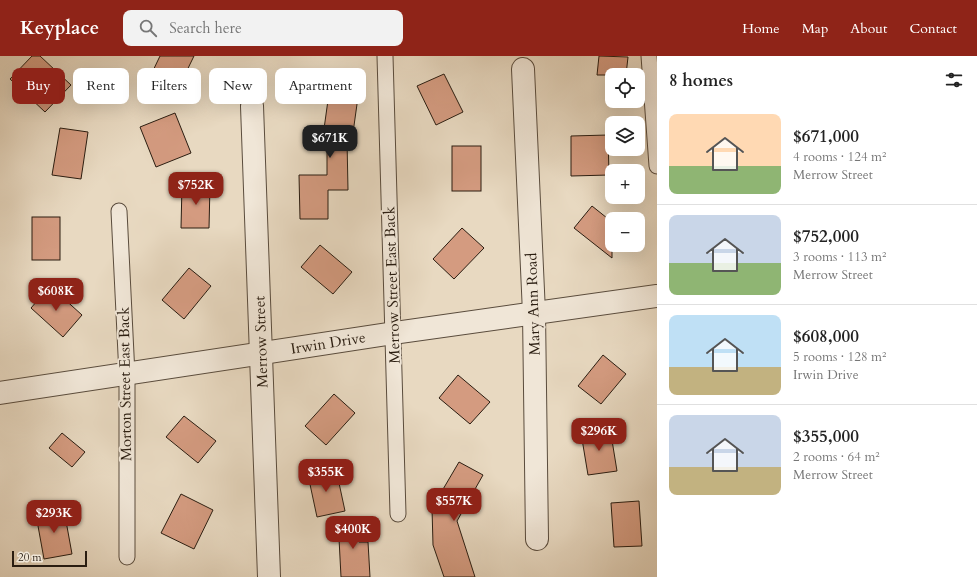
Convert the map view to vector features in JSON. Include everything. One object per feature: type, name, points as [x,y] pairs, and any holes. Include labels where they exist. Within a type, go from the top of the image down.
[{"type":"street","name":"Mary Ann Road","points":[[522,69],[534,313],[537,539]]},
{"type":"street","name":"Merrow Street","points":[[252,106],[269,577]]},
{"type":"street","name":"Irwin Drive","points":[[0,393],[127,375],[394,333],[657,296]]},
{"type":"lane","name":"Merrow Street East Back","points":[[385,56],[398,514]]},
{"type":"lane","points":[[649,56],[657,166]]},
{"type":"lane","name":"Morton Street East Back","points":[[119,212],[127,375],[127,557]]},
{"type":"building","points":[[32,56],[40,56],[53,68],[21,68]]},
{"type":"building","points":[[160,56],[194,56],[188,68],[154,68]]},
{"type":"building","points":[[599,56],[628,57],[627,68],[605,68],[605,75],[597,75]]},
{"type":"building","points":[[444,74],[463,112],[436,125],[417,86]]},
{"type":"building","points":[[65,79],[71,85],[65,91]]},
{"type":"building","points":[[37,104],[53,104],[45,112]]},
{"type":"building","points":[[327,104],[357,104],[352,140],[347,140],[348,190],[328,190],[328,219],[300,219],[299,175],[327,175],[327,137],[323,136]]},
{"type":"building","points":[[175,113],[191,153],[156,167],[140,127]]},
{"type":"building","points":[[60,128],[88,132],[81,179],[52,175]]},
{"type":"building","points":[[605,135],[605,156],[609,156],[609,164],[605,164],[605,175],[571,176],[571,136]]},
{"type":"building","points":[[452,146],[481,146],[481,191],[452,191]]},
{"type":"building","points":[[182,185],[210,185],[209,228],[181,228]]},
{"type":"building","points":[[592,206],[605,216],[605,252],[612,252],[612,258],[574,228]]},
{"type":"building","points":[[32,217],[60,217],[60,260],[32,260]]},
{"type":"building","points":[[462,228],[484,248],[454,279],[433,259]]},
{"type":"building","points":[[320,245],[352,272],[333,294],[301,267]]},
{"type":"building","points":[[189,268],[211,286],[184,319],[162,300]]},
{"type":"building","points":[[50,286],[82,315],[63,337],[31,308]]},
{"type":"building","points":[[603,355],[626,374],[601,404],[578,386]]},
{"type":"building","points":[[458,375],[490,402],[470,424],[439,398]]},
{"type":"building","points":[[334,394],[355,413],[326,445],[305,426]]},
{"type":"building","points":[[184,416],[216,441],[198,463],[166,437]]},
{"type":"building","points":[[610,428],[617,471],[588,475],[581,433]]},
{"type":"building","points":[[62,433],[85,452],[72,467],[49,448]]},
{"type":"building","points":[[459,462],[483,475],[457,521],[475,577],[444,577],[433,545],[432,508]]},
{"type":"building","points":[[336,469],[345,511],[317,517],[308,475]]},
{"type":"building","points":[[181,494],[213,510],[194,549],[161,533]]},
{"type":"building","points":[[639,501],[642,546],[614,547],[611,503]]},
{"type":"building","points":[[64,510],[72,554],[44,559],[36,515]]},
{"type":"building","points":[[359,518],[359,542],[368,542],[370,577],[341,577],[338,519]]}]
